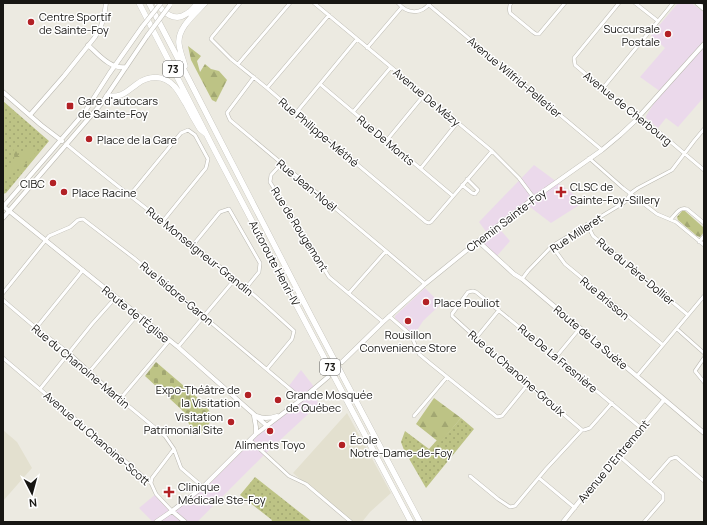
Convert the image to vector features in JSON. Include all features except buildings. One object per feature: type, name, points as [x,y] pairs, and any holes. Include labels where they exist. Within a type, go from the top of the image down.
[{"type":"highway","name":"Autoroute Henri-IV","points":[[139,3],[410,522]]},
{"type":"highway","name":"Autoroute Henri-IV","points":[[149,3],[420,522]]},
{"type":"highway","points":[[157,3],[166,14],[176,17],[187,14],[198,3]]},
{"type":"highway","points":[[185,72],[179,47],[179,37],[184,27],[205,3]]},
{"type":"highway","points":[[107,96],[117,97],[124,94],[137,83],[155,77],[162,78],[170,82],[176,88],[200,129],[207,134]]},
{"type":"main road","points":[[30,116],[95,37],[104,17],[106,3]]},
{"type":"main road","points":[[3,207],[84,113],[114,66],[161,3]]},
{"type":"main road","points":[[697,3],[704,9]]},
{"type":"main road","points":[[3,218],[100,105],[147,36],[171,4]]},
{"type":"main road","name":"Chemin Sainte-Foy","points":[[342,362],[389,316],[425,284],[534,198],[602,150],[620,135],[639,117],[704,44]]},
{"type":"main road","points":[[88,45],[100,57],[114,66],[120,68],[126,67]]},
{"type":"main road","points":[[3,92],[30,116],[66,144]]},
{"type":"main road","name":"Route de l'Église","points":[[3,207],[10,211],[178,347],[266,425]]},
{"type":"main road","name":"Route de La Suète","points":[[478,241],[514,274],[704,433]]},
{"type":"main road","points":[[156,522],[203,488],[266,425],[302,399],[328,377]]},
{"type":"main road","name":"Avenue D'Entremont","points":[[563,522],[664,400]]},
{"type":"main road","points":[[253,414],[259,417],[272,418],[280,415]]},
{"type":"main road","points":[[253,414],[255,417],[256,434]]},
{"type":"main road","name":"Avenue du Chanoine-Scott","points":[[172,511],[185,522]]},
{"type":"street","name":"Rue Philippe-Méthé","points":[[240,3],[212,37],[212,39],[231,59],[429,223],[453,196]]},
{"type":"street","points":[[238,64],[290,3]]},
{"type":"street","name":"Avenue De Mézy","points":[[314,3],[492,151],[519,178],[534,198]]},
{"type":"street","points":[[398,3],[402,7],[413,12],[424,9],[429,4]]},
{"type":"street","points":[[511,3],[509,9],[510,13],[533,32],[539,34],[565,3]]},
{"type":"street","name":"Avenue de Cherbourg","points":[[619,3],[574,58],[575,65],[634,115],[659,132],[704,170]]},
{"type":"street","points":[[635,3],[658,22]]},
{"type":"street","points":[[603,88],[673,3]]},
{"type":"street","name":"Avenue Wilfrid-Pelletier","points":[[429,4],[602,150]]},
{"type":"street","points":[[367,48],[402,7]]},
{"type":"street","points":[[267,88],[329,15]]},
{"type":"street","points":[[296,113],[357,39]]},
{"type":"street","points":[[353,112],[391,67]]},
{"type":"street","name":"Rue Jean-Noël","points":[[254,78],[227,114],[230,120],[425,284]]},
{"type":"street","name":"Rue De Monts","points":[[320,84],[453,196]]},
{"type":"street","points":[[387,140],[424,95]]},
{"type":"street","points":[[421,168],[457,123]]},
{"type":"street","name":"Rue Milleret","points":[[522,280],[528,271],[552,246],[624,202],[638,188],[672,170],[704,129]]},
{"type":"street","points":[[130,195],[182,133],[188,130],[195,134],[208,159],[206,168],[163,221]]},
{"type":"street","name":"Rue Monseigneur-Grandin","points":[[66,144],[246,288],[294,331],[292,339],[267,369]]},
{"type":"street","points":[[453,196],[492,151]]},
{"type":"street","points":[[589,158],[623,188],[657,214],[676,222],[704,246]]},
{"type":"street","name":"Rue de Rougemont","points":[[281,164],[271,174],[270,182],[329,276],[383,322]]},
{"type":"street","points":[[462,185],[475,194],[478,190],[467,179]]},
{"type":"street","points":[[671,219],[684,208],[704,223]]},
{"type":"street","points":[[193,245],[220,212],[230,209],[260,263],[259,272],[246,288]]},
{"type":"street","name":"Rue Isidore-Garon","points":[[46,240],[54,233],[70,227],[78,220],[83,219],[134,258],[302,399]]},
{"type":"street","name":"Rue du Père-Dollier","points":[[588,224],[593,236],[688,315]]},
{"type":"street","points":[[699,242],[704,236]]},
{"type":"street","points":[[3,293],[46,240]]},
{"type":"street","name":"Rue Brisson","points":[[552,246],[565,264],[663,345]]},
{"type":"street","points":[[350,293],[386,251]]},
{"type":"street","points":[[36,328],[83,270]]},
{"type":"street","points":[[178,347],[235,279]]},
{"type":"street","name":"Rue De La Fresnière","points":[[452,316],[468,292],[476,292],[641,428]]},
{"type":"street","points":[[637,376],[704,296]]},
{"type":"street","points":[[40,389],[116,297]]},
{"type":"street","name":"Rue du Chanoine-Martin","points":[[3,300],[69,353],[120,399],[165,436],[174,449],[181,468],[203,488]]},
{"type":"street","points":[[476,338],[499,310]]},
{"type":"street","points":[[90,371],[137,315]]},
{"type":"street","points":[[389,316],[410,335],[419,354],[497,417],[502,416],[528,384]]},
{"type":"street","name":"Rue du Chanoine-Groulx","points":[[452,316],[582,430]]},
{"type":"street","points":[[556,357],[580,328]]},
{"type":"street","points":[[677,329],[704,354]]},
{"type":"street","points":[[120,399],[169,340]]},
{"type":"street","name":"Avenue du Chanoine-Scott","points":[[3,358],[151,483],[156,494],[172,511]]},
{"type":"street","points":[[704,358],[695,371],[704,382]]},
{"type":"street","points":[[414,416],[447,377]]},
{"type":"street","points":[[470,476],[510,507],[515,506],[582,430],[590,428],[612,403]]},
{"type":"street","points":[[250,440],[289,476],[306,484],[351,522]]},
{"type":"street","points":[[151,483],[152,478],[174,449]]},
{"type":"street","points":[[618,455],[663,494],[663,500],[644,522]]},
{"type":"street","points":[[650,482],[670,459],[676,457],[704,481]]},
{"type":"street","points":[[539,478],[574,508]]},
{"type":"shaded area","points":[[678,3],[691,3],[704,12],[704,97],[678,127],[666,118],[658,128],[646,118],[646,116],[661,92],[640,77],[665,48],[651,35]]},
{"type":"shaded area","points":[[534,165],[584,202],[551,223],[526,204],[497,226],[510,241],[496,257],[478,241],[487,233],[479,222]]},
{"type":"shaded area","name":"Place Pouliot","points":[[425,288],[441,304],[423,321],[414,335],[395,318],[395,316]]},
{"type":"shaded area","points":[[301,370],[315,388],[318,405],[265,454],[197,522],[153,522],[139,508],[156,494],[172,511],[203,487],[256,434],[302,399],[288,387]]},
{"type":"shaded area","name":"École Notre-Dame-de-Foy","points":[[347,413],[391,493],[370,512],[362,522],[351,522],[293,473]]},
{"type":"shaded area","points":[[3,430],[17,442],[32,468],[3,501]]},
{"type":"green space","points":[[188,46],[201,56],[197,61],[200,72],[205,64],[211,69],[219,71],[227,80],[216,102],[212,100],[191,60]]},
{"type":"green space","points":[[3,101],[49,141],[6,193],[3,194]]},
{"type":"green space","points":[[16,143],[18,156],[21,156],[25,147],[34,147],[35,155],[28,161],[21,163],[27,164],[25,169],[15,168],[9,175],[8,179],[3,182],[3,170],[11,165],[14,160],[13,144]]},
{"type":"green space","points":[[682,211],[685,211],[703,227],[704,232],[700,237],[678,220],[677,217]]},
{"type":"green space","points":[[156,362],[205,404],[213,417],[208,425],[209,428],[195,436],[182,410],[145,376]]},
{"type":"green space","points":[[434,398],[461,418],[440,443],[416,424]]},
{"type":"green space","points":[[461,418],[474,429],[426,488],[401,442],[405,431],[429,449],[437,440],[440,442]]},
{"type":"green space","points":[[255,477],[312,522],[271,522],[272,520],[240,495]]},
{"type":"place","name":"Centre Sportif de Sainte-Foy","points":[[31,22]]},
{"type":"place","name":"Succursale Postale","points":[[668,34]]},
{"type":"place","name":"Gare d'autocars de Sainte-Foy","points":[[70,106]]},
{"type":"place","name":"Place de la Gare","points":[[89,139]]},
{"type":"place","name":"CIBC","points":[[53,183]]},
{"type":"place","name":"Place Racine","points":[[64,192]]},
{"type":"place","name":"CLSC de Sainte-Foy-Sillery","points":[[561,192]]},
{"type":"place","name":"Place Pouliot","points":[[426,302]]},
{"type":"place","name":"Rousillon Convenience Store","points":[[408,321]]},
{"type":"place","name":"Expo-Théâtre de la Visitation","points":[[248,395]]},
{"type":"place","name":"Grande Mosquée de Québec","points":[[278,400]]},
{"type":"place","name":"Visitation Patrimonial Site","points":[[231,422]]},
{"type":"place","name":"Aliments Toyo","points":[[270,431]]},
{"type":"place","name":"École Notre-Dame-de-Foy","points":[[342,445]]},
{"type":"place","name":"Clinique Médicale Ste-Foy","points":[[169,492]]}]
